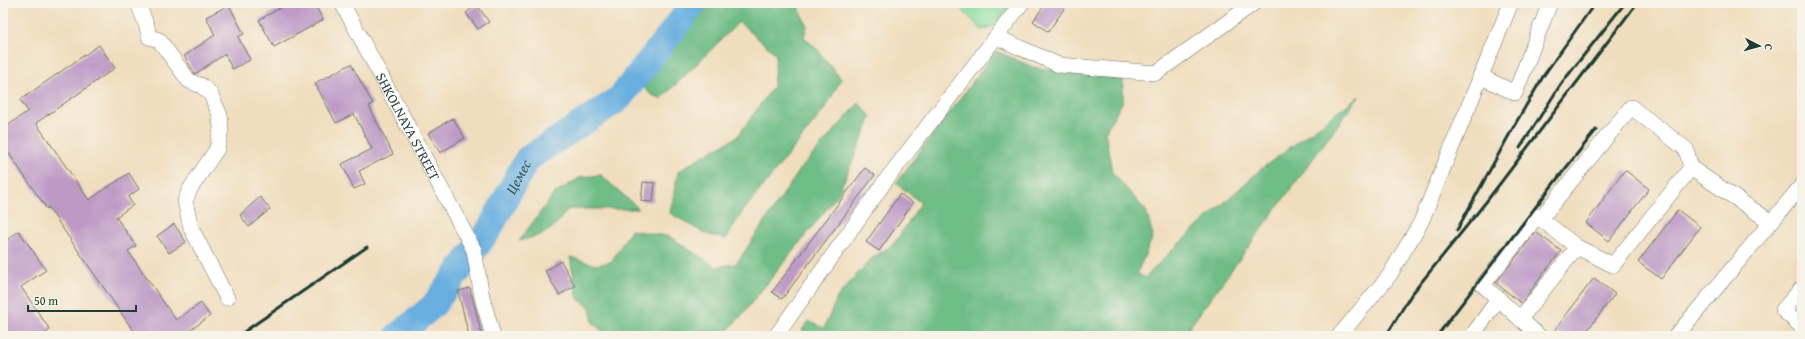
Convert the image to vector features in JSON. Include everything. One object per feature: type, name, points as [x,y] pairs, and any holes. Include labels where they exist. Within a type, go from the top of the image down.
[{"type":"street","points":[[138,3],[149,37],[159,40],[189,81],[202,86],[210,93],[220,115],[221,129],[217,149],[190,189],[185,201],[191,228],[227,298]]},
{"type":"street","name":"SHKOLNAYA STREET","points":[[342,3],[474,250],[482,297],[493,336]]},
{"type":"street","points":[[776,336],[886,180],[1022,3]]},
{"type":"street","points":[[996,37],[1058,65],[1156,73],[1254,3]]},
{"type":"street","points":[[1339,336],[1389,276],[1421,222],[1511,3]]},
{"type":"street","points":[[1480,76],[1515,93],[1550,3]]},
{"type":"street","points":[[1541,218],[1631,107],[1686,149],[1691,168],[1771,222]]},
{"type":"street","points":[[1539,336],[1483,285],[1537,216],[1577,247],[1613,265],[1691,168]]},
{"type":"street","points":[[1676,336],[1802,185]]},
{"type":"street","points":[[1520,319],[1577,247]]},
{"type":"street","points":[[1802,288],[1783,310],[1802,327]]},
{"type":"street","points":[[1472,336],[1499,298]]},
{"type":"green space","points":[[703,3],[789,3],[798,7],[807,26],[804,37],[817,49],[841,79],[827,106],[741,214],[726,239],[706,234],[670,213],[678,172],[697,159],[737,137],[773,87],[776,54],[739,22],[661,99],[650,94],[638,81]]},
{"type":"green space","points":[[955,3],[1013,3],[994,26],[982,30]]},
{"type":"green space","points":[[996,51],[1033,67],[1123,80],[1123,101],[1105,132],[1112,172],[1146,211],[1153,236],[1137,273],[1145,278],[1172,250],[1260,170],[1359,96],[1183,336],[808,336],[802,330],[808,321],[824,328],[838,296],[871,259],[894,244],[921,203],[896,183]]},
{"type":"green space","points":[[859,103],[871,117],[837,196],[741,316],[722,336],[657,336],[652,334],[609,336],[593,323],[590,307],[578,299],[570,257],[596,265],[611,262],[631,230],[670,237],[716,267],[736,264],[802,167]]},
{"type":"green space","points":[[601,175],[639,209],[568,209],[557,223],[548,231],[519,241],[554,194],[581,177]]},
{"type":"building","points":[[289,3],[314,3],[323,20],[274,47],[259,20]]},
{"type":"building","points":[[1046,3],[1068,3],[1048,32],[1033,21]]},
{"type":"building","points":[[229,5],[244,34],[238,37],[250,60],[232,69],[225,54],[195,74],[184,56],[215,35],[206,17]]},
{"type":"building","points":[[477,5],[489,22],[478,29],[466,13]]},
{"type":"building","points":[[99,45],[115,68],[36,123],[89,200],[129,173],[139,189],[128,197],[133,205],[116,217],[136,246],[128,251],[176,320],[201,303],[210,316],[182,336],[137,336],[48,207],[47,209],[3,145],[3,129],[28,111],[20,100]]},
{"type":"building","points":[[351,64],[373,104],[369,106],[393,154],[359,171],[365,184],[354,189],[342,164],[372,149],[354,114],[336,123],[315,83]]},
{"type":"building","points":[[453,118],[465,138],[440,153],[428,133]]},
{"type":"building","points":[[865,168],[875,175],[782,299],[772,292]]},
{"type":"building","points":[[1625,170],[1649,189],[1609,241],[1586,223]]},
{"type":"building","points":[[643,182],[655,183],[653,202],[641,201]]},
{"type":"building","points":[[900,194],[913,203],[879,251],[866,242]]},
{"type":"building","points":[[260,197],[270,209],[249,227],[240,215]]},
{"type":"building","points":[[1678,210],[1700,227],[1661,279],[1638,262]]},
{"type":"building","points":[[174,224],[186,242],[169,253],[157,236]]},
{"type":"building","points":[[19,231],[46,270],[21,287],[50,330],[41,336],[3,336],[3,243]]},
{"type":"building","points":[[1536,232],[1561,251],[1521,303],[1496,283]]},
{"type":"building","points":[[561,261],[575,286],[559,295],[545,271]]},
{"type":"building","points":[[1594,278],[1615,294],[1583,336],[1561,336],[1554,331]]},
{"type":"building","points":[[470,288],[482,336],[469,336],[458,291]]},
{"type":"waterway","name":"Цемес","points":[[397,336],[433,306],[489,230],[527,159],[619,99],[694,3]]},
{"type":"railway","points":[[1457,230],[1544,75],[1595,3]]},
{"type":"railway","points":[[1520,148],[1561,84],[1625,3]]},
{"type":"railway","points":[[1386,336],[1411,295],[1486,202],[1637,3]]},
{"type":"railway","points":[[1437,336],[1596,130]]},
{"type":"railway","points":[[238,336],[367,247]]}]
